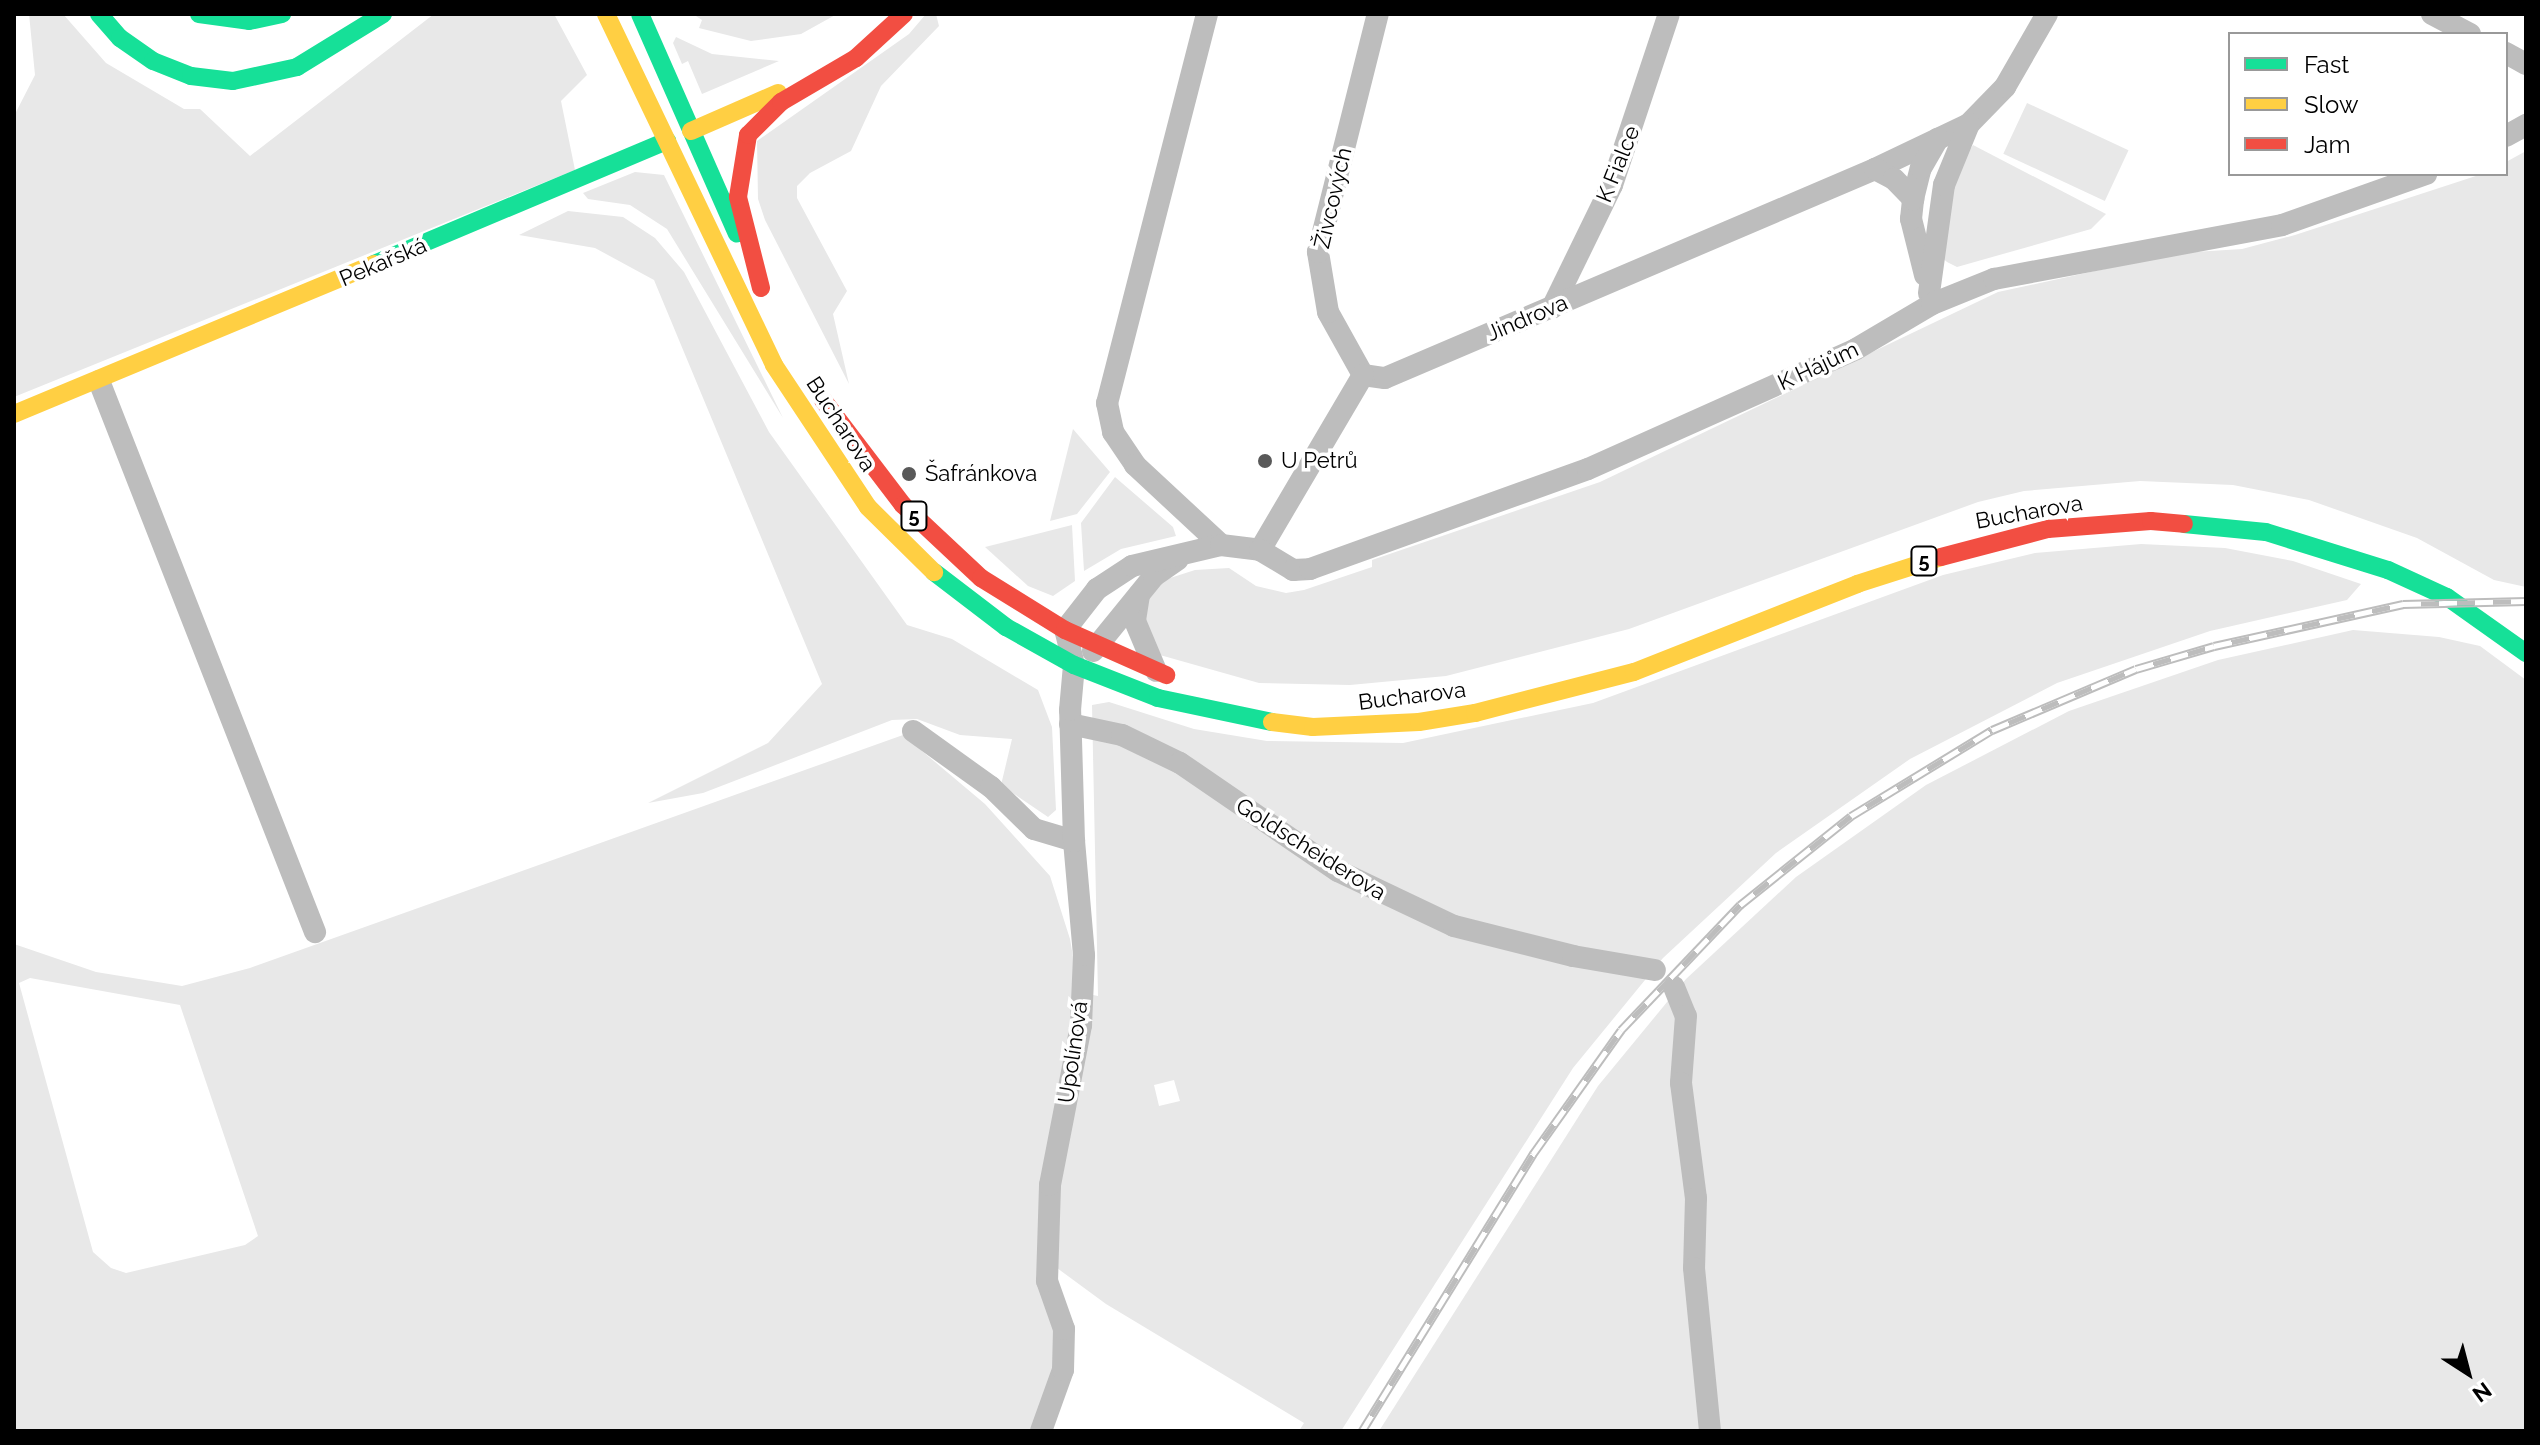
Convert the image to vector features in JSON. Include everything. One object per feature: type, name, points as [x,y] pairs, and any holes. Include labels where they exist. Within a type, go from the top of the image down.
[{"type":"main road","points":[[99,14],[120,38],[153,61],[191,76],[233,81],[297,67],[343,43],[383,14]]},
{"type":"main road","points":[[199,14],[249,21],[282,14]]},
{"type":"main road","name":"Bucharova","points":[[606,14],[774,365],[868,507],[918,560],[958,592],[1074,665],[1158,698],[1260,721],[1326,727],[1419,722],[1523,702],[1634,672],[1857,584],[1993,540],[2048,529],[2151,521],[2266,532],[2388,570],[2447,597],[2526,653]]},
{"type":"main road","points":[[640,14],[764,295],[738,197],[748,135],[781,102],[856,58],[904,14]]},
{"type":"main road","name":"Pekařská","points":[[14,414],[691,131],[856,58]]},
{"type":"main road","name":"Bucharova","points":[[811,382],[886,484],[937,538],[981,578],[1065,630],[1157,672],[1249,696]]},
{"type":"street","points":[[1207,14],[1107,403],[1113,432],[1135,465],[1221,545]]},
{"type":"street","name":"Živcových","points":[[1363,375],[1328,312],[1318,252],[1378,14]]},
{"type":"street","name":"K Fialce","points":[[1552,308],[1612,185],[1669,14]]},
{"type":"street","name":"Jindrova","points":[[1363,375],[1385,378],[1875,169],[1969,124],[2005,87],[2047,14]]},
{"type":"street","points":[[2432,14],[2466,32]]},
{"type":"street","points":[[2508,54],[2526,64]]},
{"type":"street","name":"Jindrova","points":[[1931,298],[1944,185],[1969,124]]},
{"type":"street","points":[[2508,135],[2526,125]]},
{"type":"street","points":[[1931,298],[1911,219],[1921,168],[1938,139]]},
{"type":"street","points":[[1875,169],[1894,179],[1913,199]]},
{"type":"street","name":"K Hájům","points":[[1221,545],[1260,550],[1293,570],[1310,569],[1449,523],[1588,469],[1856,349],[1931,298],[1994,279],[2282,225],[2420,176]]},
{"type":"street","points":[[1260,550],[1363,375]]},
{"type":"street","points":[[99,381],[315,932]]},
{"type":"street","points":[[1065,630],[1111,578],[1132,566],[1221,545]]},
{"type":"street","points":[[1074,665],[1099,646],[1139,594],[1185,554]]},
{"type":"street","points":[[1139,594],[1135,621],[1157,672]]},
{"type":"street","name":"Upolínová","points":[[1041,1431],[1063,1370],[1064,1329],[1047,1281],[1050,1185],[1081,1025],[1084,955],[1074,841],[1070,724],[1074,665],[1065,630]]},
{"type":"street","name":"Goldscheiderova","points":[[1070,724],[1122,735],[1180,763],[1338,871],[1454,926],[1573,956],[1655,970]]},
{"type":"street","points":[[913,731],[991,787],[1034,829],[1074,841]]},
{"type":"street","points":[[1674,987],[1686,1016],[1681,1083],[1696,1198],[1694,1268],[1710,1431]]},
{"type":"shaded area","points":[[29,14],[63,14],[106,63],[184,109],[200,109],[250,156],[434,14],[554,14],[587,75],[561,101],[575,170],[14,397],[14,116],[35,75]]},
{"type":"shaded area","points":[[693,14],[837,14],[801,34],[751,41],[699,28],[702,20]]},
{"type":"shaded area","points":[[926,14],[936,14],[939,26],[881,86],[851,151],[810,173],[797,186],[797,198],[847,291],[833,314],[849,384],[765,220],[758,199],[757,141],[909,34]]},
{"type":"shaded area","points":[[676,37],[712,54],[779,61],[702,94],[688,61],[682,64],[673,43]]},
{"type":"shaded area","points":[[2027,103],[2129,150],[2105,201],[2003,154]]},
{"type":"shaded area","points":[[1973,145],[2106,214],[2091,229],[1957,267],[1947,262],[1939,255],[1952,178]]},
{"type":"shaded area","points":[[2526,151],[2526,587],[2494,580],[2417,538],[2309,500],[2233,485],[2140,481],[2024,491],[1978,502],[1629,629],[1446,676],[1350,685],[1259,683],[1160,655],[1143,617],[1150,592],[1167,579],[1195,570],[1229,568],[1256,586],[1286,593],[1304,590],[1372,567],[1372,560],[1600,482],[1998,292],[2178,253],[2242,249],[2295,235],[2476,176],[2508,176],[2508,161]]},
{"type":"shaded area","points":[[635,172],[664,175],[783,418],[667,229],[630,205],[588,199],[583,193]]},
{"type":"shaded area","points":[[568,211],[623,217],[655,238],[684,272],[769,432],[907,625],[952,639],[1038,690],[1052,727],[1056,810],[1048,817],[1001,785],[1012,739],[960,735],[917,719],[892,720],[703,793],[648,803],[768,743],[822,684],[654,280],[595,248],[519,235]]},
{"type":"shaded area","points":[[1073,429],[1110,472],[1077,514],[1050,521]]},
{"type":"shaded area","points":[[1115,477],[1173,527],[1176,536],[1121,549],[1084,571],[1081,523]]},
{"type":"shaded area","points":[[1072,525],[1075,581],[1053,596],[1028,586],[985,547]]},
{"type":"shaded area","points":[[2141,544],[2225,548],[2293,561],[2361,584],[2347,600],[2210,631],[2057,683],[1910,759],[1776,853],[1663,958],[1573,1068],[1341,1431],[1299,1431],[1304,1423],[1106,1304],[1057,1268],[1053,1269],[1072,1325],[1049,1431],[14,1431],[14,944],[96,972],[182,986],[250,968],[903,735],[985,804],[1050,876],[1070,939],[1079,992],[1098,996],[1092,705],[1109,702],[1194,729],[1267,741],[1403,743],[1593,703],[1943,575],[2035,553]],"holes":[[[30,978],[180,1005],[258,1236],[245,1245],[126,1273],[111,1268],[93,1252],[19,983]],[[1174,1080],[1180,1101],[1159,1106],[1154,1085]]]},
{"type":"shaded area","points":[[2353,630],[2439,637],[2480,646],[2526,680],[2526,1431],[1379,1431],[1598,1086],[1686,979],[1796,877],[1926,785],[2069,711],[2218,660]]},
{"type":"railway","points":[[1362,1431],[1533,1154],[1621,1030],[1740,905],[1851,816],[1992,730],[2136,669],[2214,646],[2403,604],[2526,601]]},
{"type":"traffic: fast","points":[[99,14],[120,38],[153,61],[191,76],[233,81],[297,67],[383,14]]},
{"type":"traffic: fast","points":[[199,14],[249,21],[282,14]]},
{"type":"traffic: fast","points":[[640,14],[737,234]]},
{"type":"traffic: fast","points":[[374,264],[667,141]]},
{"type":"traffic: fast","points":[[2184,524],[2266,532],[2388,570],[2447,597],[2526,653]]},
{"type":"traffic: fast","points":[[934,572],[1006,627],[1074,665],[1158,698],[1272,722]]},
{"type":"traffic: slow","points":[[606,14],[774,365],[868,507],[934,572]]},
{"type":"traffic: slow","points":[[691,131],[778,93]]},
{"type":"traffic: slow","points":[[14,414],[374,264]]},
{"type":"traffic: slow","points":[[1272,722],[1313,727],[1419,722],[1475,713],[1634,672],[1857,584],[1941,557]]},
{"type":"traffic: jam","points":[[761,288],[738,197],[748,135],[781,102],[856,58],[904,14]]},
{"type":"traffic: jam","points":[[823,400],[903,505],[981,578],[1065,630],[1166,675]]},
{"type":"traffic: jam","points":[[1941,557],[2048,529],[2151,521],[2184,524]]},
{"type":"place","name":"U Petrů","points":[[1265,461]]},
{"type":"place","name":"Šafránkova","points":[[909,474]]}]
